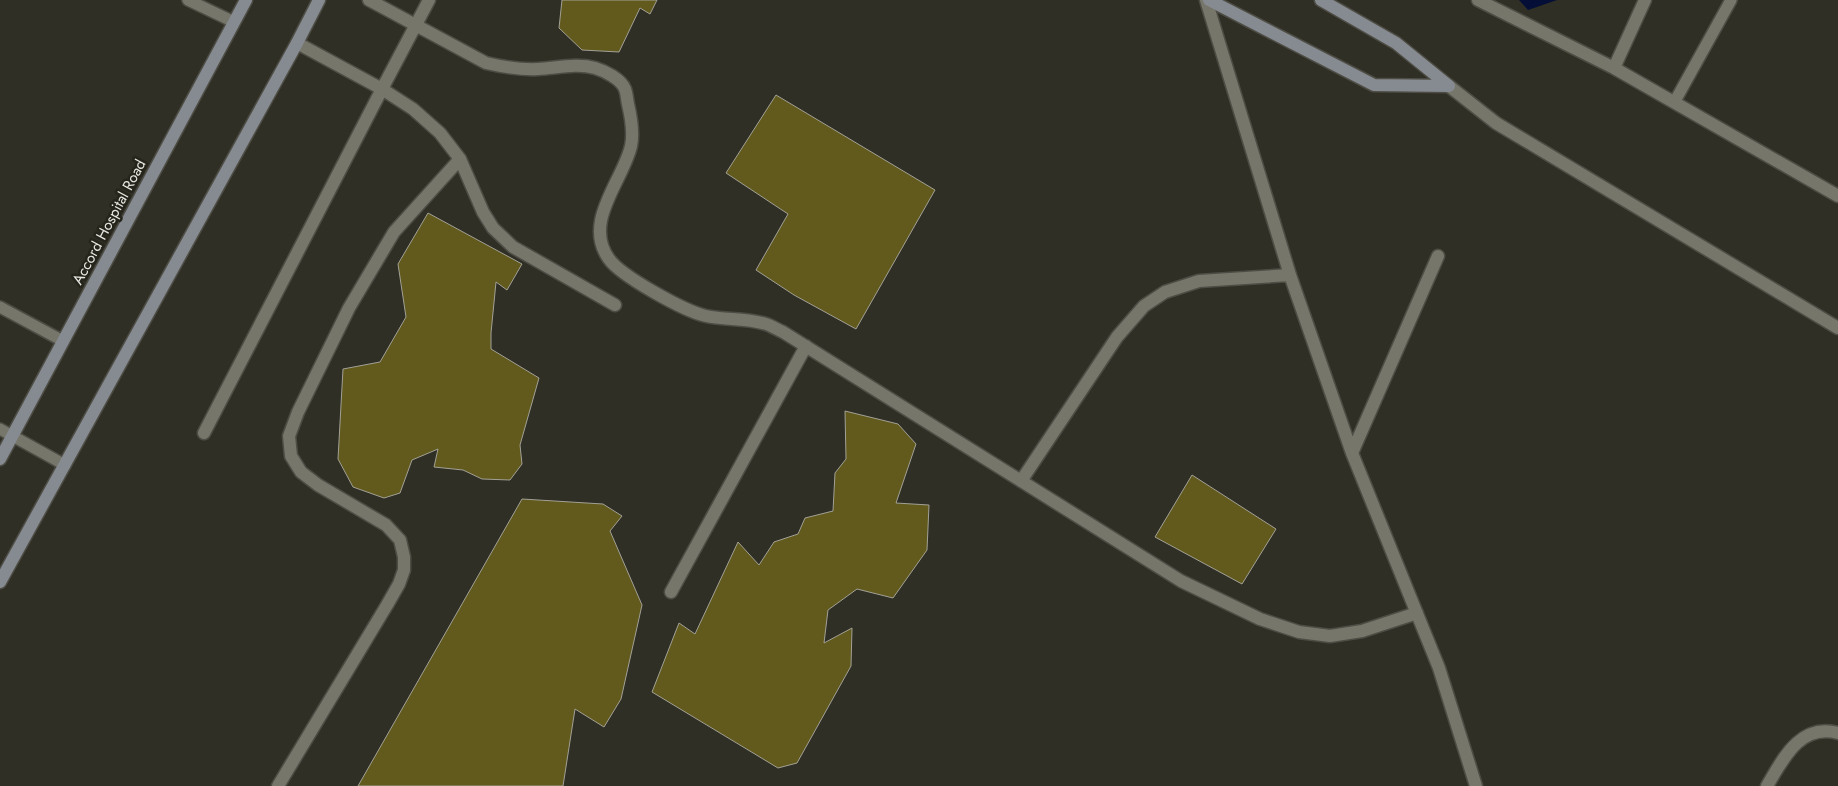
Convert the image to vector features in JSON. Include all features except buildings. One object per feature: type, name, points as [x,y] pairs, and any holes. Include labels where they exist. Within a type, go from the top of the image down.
[{"type":"street","name":"Accord Hospital Road","points":[[0,459],[246,0]]},
{"type":"street","points":[[0,582],[319,0]]},
{"type":"street","points":[[369,0],[414,26],[486,63],[507,68],[538,69],[567,66],[594,68],[614,76],[625,88],[631,115],[632,143],[602,215],[601,244],[609,259],[627,276],[683,307],[703,315],[764,323],[783,332],[1181,581],[1260,620],[1299,632],[1330,636],[1362,631],[1417,613]]},
{"type":"street","points":[[204,433],[429,0]]},
{"type":"street","points":[[1208,0],[1374,85],[1449,86]]},
{"type":"street","points":[[1208,0],[1290,275],[1352,453],[1439,668],[1476,786]]},
{"type":"street","points":[[1321,0],[1396,43],[1496,123],[1838,328]]},
{"type":"street","points":[[1478,0],[1614,68],[1838,196]]},
{"type":"street","points":[[1614,68],[1645,0]]},
{"type":"street","points":[[297,43],[382,89],[413,109],[440,133],[460,159],[483,212],[493,228],[513,247],[615,305]]},
{"type":"street","points":[[278,786],[391,598],[404,570],[404,557],[400,540],[386,525],[318,485],[301,472],[291,456],[290,436],[298,412],[349,308],[394,232],[460,159]]},
{"type":"street","points":[[1352,453],[1438,256]]},
{"type":"street","points":[[1021,481],[1117,337],[1144,306],[1165,292],[1199,281],[1290,275]]},
{"type":"street","points":[[671,592],[806,346]]},
{"type":"street","points":[[1766,786],[1789,750],[1805,737],[1828,730],[1838,733]]},
{"type":"lane","points":[[188,0],[234,22]]},
{"type":"lane","points":[[1674,101],[1731,0]]},
{"type":"lane","points":[[0,307],[63,341]]},
{"type":"lane","points":[[0,429],[65,465]]},
{"type":"water","points":[[1519,0],[1557,0],[1528,10]]}]
